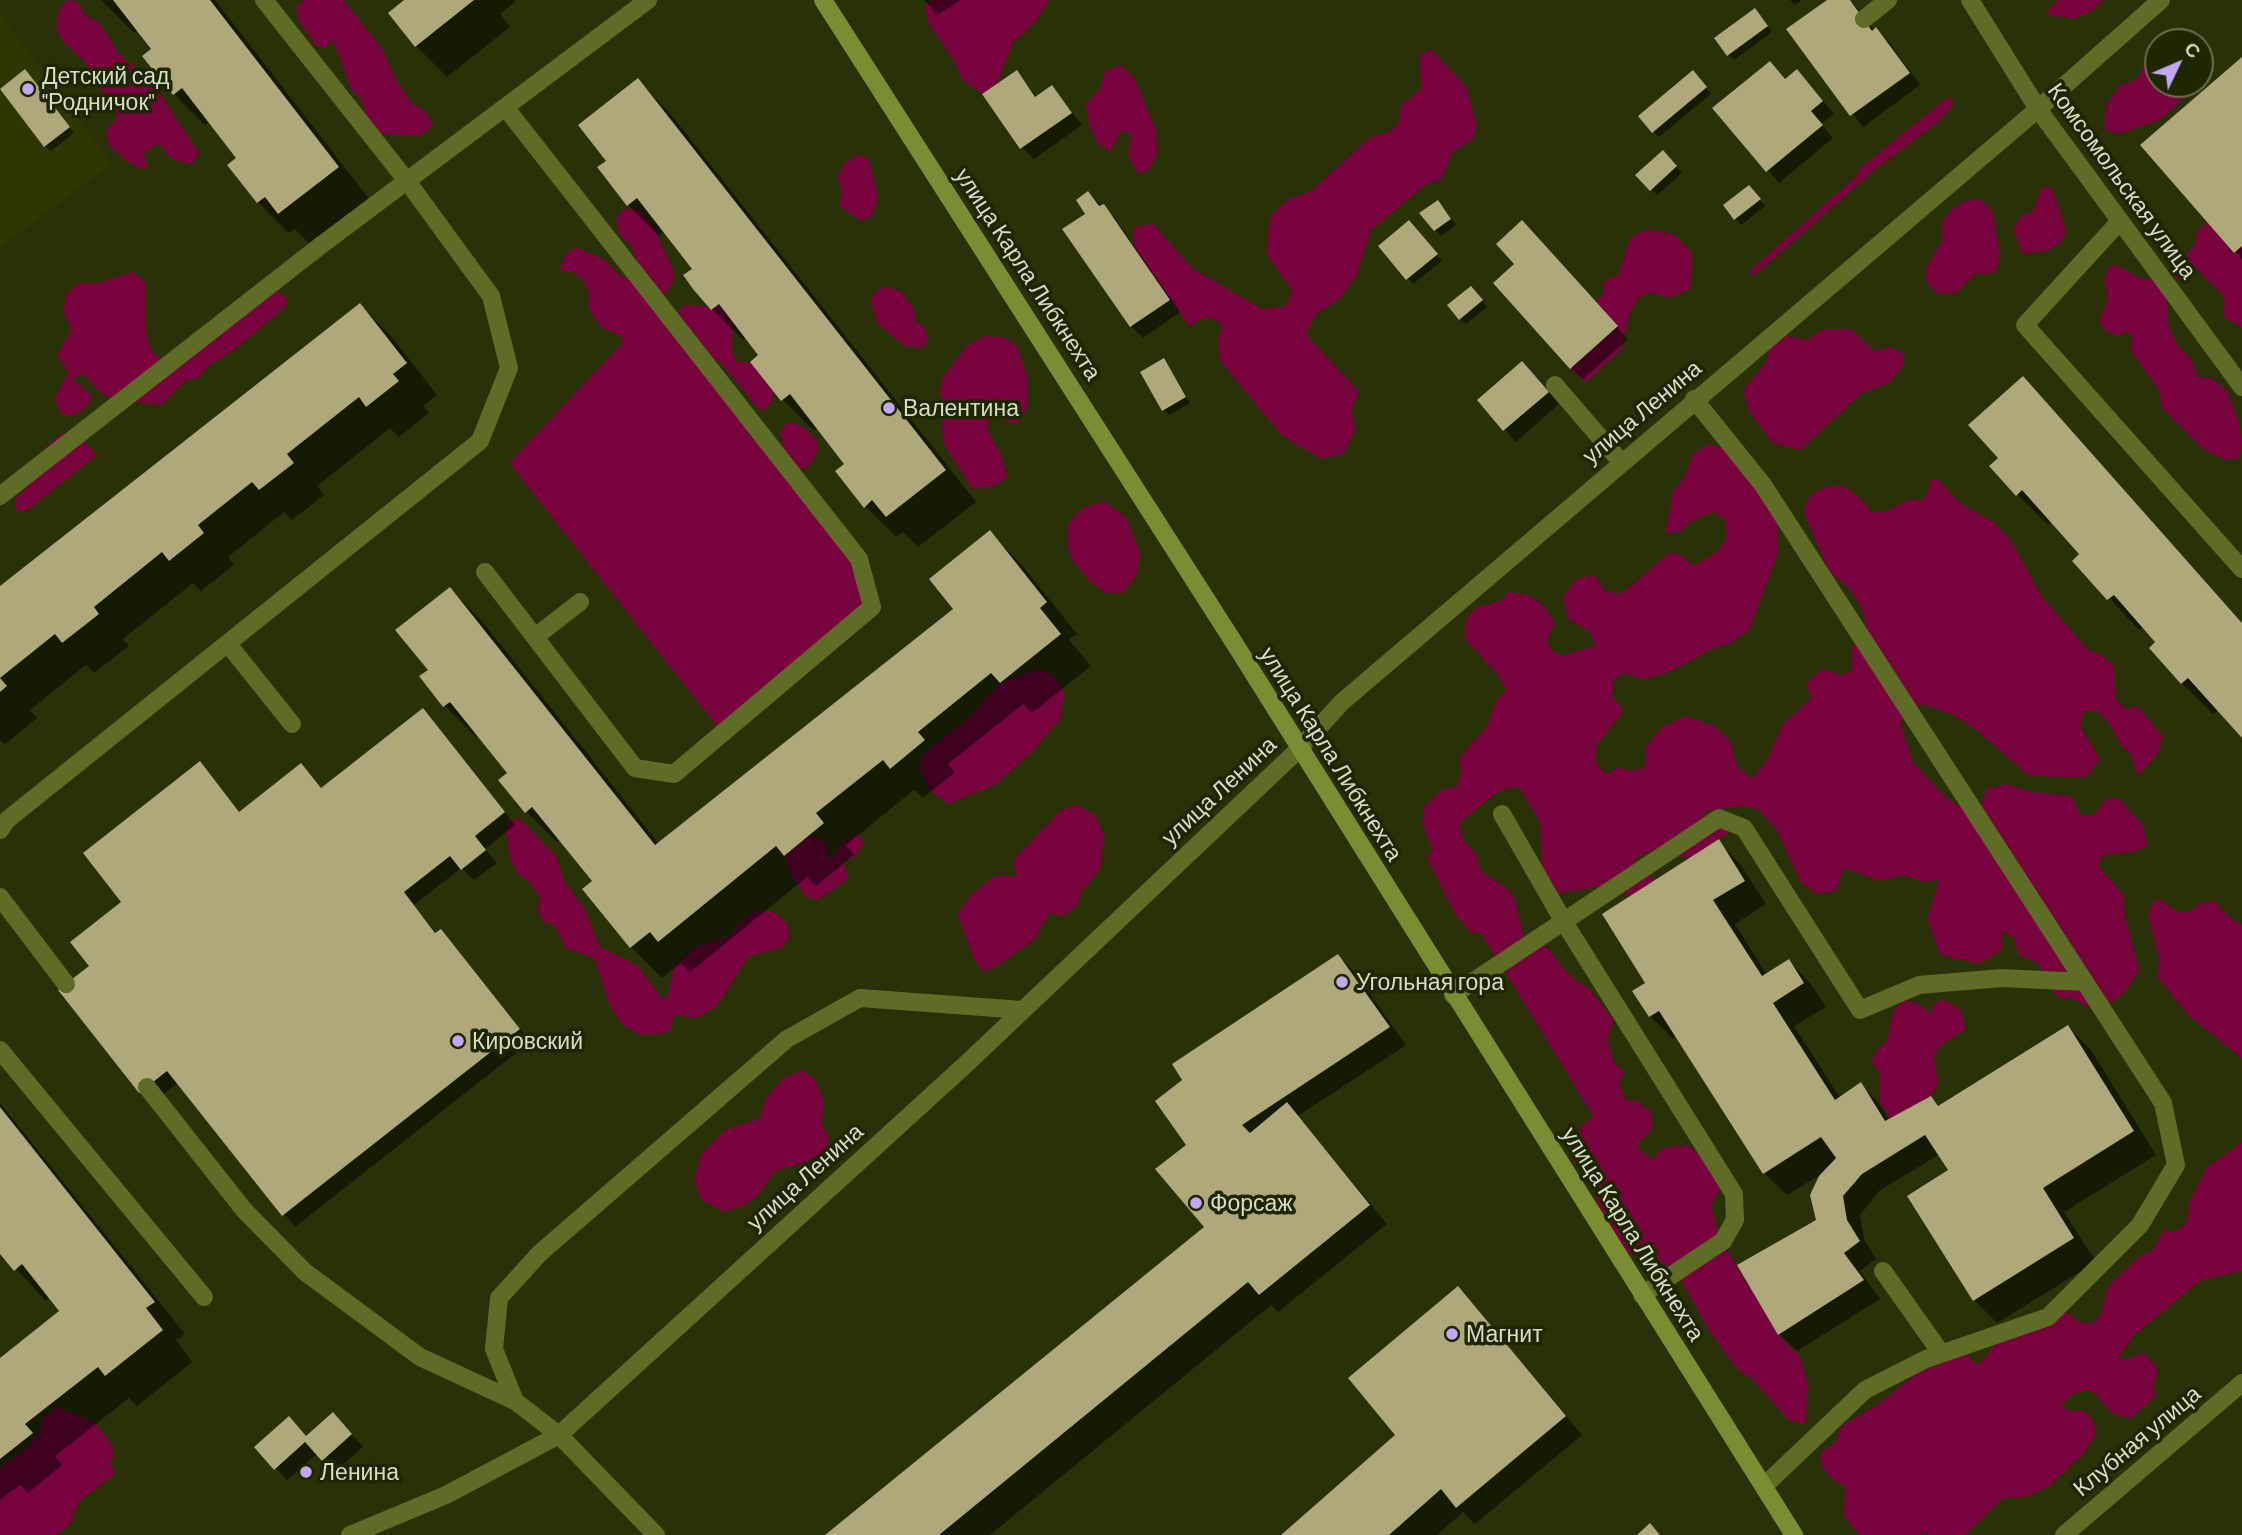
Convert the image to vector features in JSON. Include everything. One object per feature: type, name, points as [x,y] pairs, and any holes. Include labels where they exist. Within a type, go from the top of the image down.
[{"type":"main road","name":"улица Карла Либкнехта","points":[[823,0],[1233,641],[1298,750],[1794,1535]]},
{"type":"street","points":[[0,496],[407,181],[648,0]]},
{"type":"street","points":[[1864,19],[1888,0]]},
{"type":"street","name":"Комсомольская улица","points":[[1970,0],[2038,109],[2242,387]]},
{"type":"street","name":"улица Ленина","points":[[350,1535],[446,1496],[559,1434],[1022,1010],[1298,750],[1342,702],[1621,461],[2038,109],[2161,0]]},
{"type":"street","points":[[0,830],[7,820],[480,442],[509,368],[491,296],[407,181],[266,1]]},
{"type":"street","points":[[485,572],[635,768],[674,774],[872,607],[859,559],[505,107]]},
{"type":"street","points":[[2120,221],[2025,326],[2242,569]]},
{"type":"street","points":[[1555,385],[1621,461]]},
{"type":"street","points":[[1694,399],[1763,485],[2163,1103],[2176,1165],[2140,1226],[2048,1317],[1941,1353],[1866,1390],[1764,1486]]},
{"type":"street","points":[[535,637],[580,602]]},
{"type":"street","points":[[228,644],[292,724]]},
{"type":"street","points":[[1502,814],[1564,922],[1734,1194],[1735,1220],[1723,1241],[1642,1295]]},
{"type":"street","points":[[1453,995],[1719,818],[1744,828],[1860,1010],[1919,985],[2002,978],[2085,982]]},
{"type":"street","points":[[0,897],[66,984]]},
{"type":"street","points":[[515,1401],[494,1349],[499,1298],[540,1253],[787,1039],[860,998],[1022,1010]]},
{"type":"street","points":[[0,1050],[204,1297]]},
{"type":"street","points":[[147,1087],[244,1210],[304,1272],[420,1356],[515,1401],[559,1434],[656,1535]]},
{"type":"street","points":[[1883,1271],[1941,1353]]},
{"type":"street","name":"Клубная улица","points":[[2064,1535],[2242,1383]]},
{"type":"shaded area","points":[[66,0],[78,2],[85,15],[100,24],[119,54],[156,88],[199,153],[192,164],[173,160],[158,144],[143,153],[148,167],[140,169],[126,161],[108,144],[105,131],[116,119],[115,100],[102,91],[84,61],[65,44],[56,30],[58,11]]},
{"type":"shaded area","points":[[305,0],[343,0],[383,50],[394,77],[412,104],[424,110],[433,125],[421,136],[383,134],[369,126],[361,99],[351,89],[333,40],[325,48],[316,46],[298,20],[296,5]]},
{"type":"shaded area","points":[[932,0],[1049,0],[1035,22],[1013,42],[996,85],[982,94],[962,80],[955,63],[928,22],[925,4]]},
{"type":"shaded area","points":[[2057,0],[2103,0],[2092,11],[2074,19],[2045,14]]},
{"type":"shaded area","name":"Детский сад \"Родничок\"","points":[[0,14],[112,164],[0,248]]},
{"type":"shaded area","points":[[1431,49],[1466,87],[1476,124],[1473,139],[1452,152],[1441,179],[1425,185],[1370,231],[1356,276],[1339,299],[1316,314],[1305,334],[1359,392],[1351,408],[1355,429],[1343,454],[1321,459],[1282,436],[1219,360],[1218,338],[1222,326],[1213,318],[1202,319],[1189,326],[1133,247],[1134,227],[1153,224],[1193,269],[1262,309],[1285,306],[1292,291],[1266,254],[1270,216],[1288,199],[1311,191],[1369,138],[1387,133],[1398,124],[1400,106],[1421,88],[1419,56]]},
{"type":"shaded area","points":[[1120,65],[1134,77],[1156,131],[1157,153],[1149,170],[1137,173],[1128,156],[1131,135],[1121,130],[1110,152],[1098,144],[1090,128],[1085,104],[1099,90],[1105,71]]},
{"type":"shaded area","points":[[2144,65],[2144,98],[2184,98],[2160,120],[2119,134],[2104,129],[2106,105],[2120,85],[2136,80]]},
{"type":"shaded area","points":[[1949,96],[1954,104],[1938,122],[1872,172],[1755,275],[1748,272],[1855,177],[1860,168]]},
{"type":"shaded area","points":[[859,154],[869,161],[878,197],[872,216],[861,221],[839,206],[842,193],[837,176],[844,164]]},
{"type":"shaded area","points":[[2042,186],[2052,188],[2066,231],[2061,242],[2047,251],[2022,254],[2013,229],[2020,216],[2032,212]]},
{"type":"shaded area","points":[[1980,199],[1992,210],[1999,252],[1998,267],[1991,274],[1975,273],[1956,293],[1939,294],[1927,284],[1925,269],[1941,242],[1941,223],[1951,210],[1964,201]]},
{"type":"shaded area","points":[[637,208],[652,225],[672,266],[674,280],[659,303],[674,323],[677,312],[684,305],[707,306],[711,310],[719,304],[733,324],[731,350],[737,362],[750,362],[775,393],[769,406],[760,411],[719,361],[709,360],[773,450],[783,445],[780,433],[784,425],[793,422],[805,428],[818,443],[816,456],[809,466],[792,473],[859,559],[872,607],[723,734],[509,463],[623,342],[621,336],[600,327],[588,307],[589,294],[584,282],[572,271],[560,271],[564,256],[575,247],[603,259],[619,275],[632,281],[636,260],[631,246],[620,235],[615,220],[622,210]]},
{"type":"shaded area","points":[[2207,222],[2233,253],[2242,246],[2242,327],[2224,318],[2223,295],[2192,265],[2184,276],[2176,280],[2171,272],[2194,245],[2197,231]]},
{"type":"shaded area","points":[[1646,229],[1675,235],[1692,253],[1690,289],[1669,298],[1651,292],[1638,298],[1629,315],[1621,350],[1586,382],[1570,369],[1617,326],[1595,301],[1604,294],[1602,283],[1618,274],[1630,238]]},
{"type":"shaded area","points":[[2114,264],[2142,279],[2156,280],[2166,291],[2168,326],[2179,348],[2190,357],[2198,377],[2212,378],[2227,391],[2239,423],[2242,439],[2240,458],[2225,460],[2203,449],[2161,407],[2159,391],[2130,350],[2133,335],[2125,332],[2118,336],[2104,330],[2099,322],[2107,300],[2104,281],[2107,270]]},
{"type":"shaded area","points":[[133,272],[145,282],[146,333],[151,351],[169,364],[276,291],[287,298],[285,307],[270,320],[231,352],[210,364],[198,378],[186,380],[161,405],[121,401],[101,394],[83,373],[72,379],[92,396],[87,406],[73,416],[61,414],[54,398],[68,372],[57,355],[71,330],[63,310],[67,293],[78,283],[97,283]]},
{"type":"shaded area","points":[[882,286],[901,291],[914,310],[915,322],[924,326],[928,340],[923,348],[904,346],[877,323],[870,299]]},
{"type":"shaded area","points":[[1823,329],[1851,329],[1874,351],[1891,347],[1904,354],[1904,364],[1889,383],[1862,393],[1800,450],[1772,443],[1749,412],[1743,390],[1766,362],[1770,343],[1779,334],[1806,340]]},
{"type":"shaded area","points":[[983,336],[1003,337],[1017,346],[1027,378],[1027,408],[1016,425],[992,415],[986,429],[1001,454],[1007,477],[995,486],[972,489],[943,443],[940,390],[942,378],[966,346]]},
{"type":"shaded area","points":[[61,433],[78,435],[97,455],[29,509],[16,512],[16,497],[28,486],[28,474],[42,451]]},
{"type":"shaded area","points":[[1709,444],[1725,449],[1777,507],[1778,552],[1749,630],[1731,643],[1712,649],[1669,672],[1642,680],[1625,673],[1614,679],[1612,697],[1624,710],[1595,747],[1596,763],[1606,774],[1619,767],[1628,771],[1644,768],[1646,747],[1662,727],[1686,716],[1714,726],[1730,741],[1737,766],[1752,779],[1767,759],[1782,725],[1811,698],[1806,683],[1821,669],[1841,675],[1852,671],[1852,646],[1866,627],[1862,609],[1849,588],[1829,572],[1803,511],[1809,496],[1827,486],[1844,486],[1860,498],[1871,512],[1886,512],[1909,499],[1922,500],[1928,491],[1930,480],[1939,480],[1958,502],[1993,522],[2011,541],[2041,596],[2088,650],[2102,655],[2114,666],[2115,699],[2126,709],[2137,706],[2162,735],[2158,753],[2138,776],[2129,752],[2121,746],[2110,725],[2096,710],[2083,712],[2080,726],[2100,759],[2086,777],[2053,777],[2028,775],[1974,728],[1955,716],[1923,704],[1910,711],[1900,723],[1913,763],[1947,799],[1977,816],[1986,789],[2007,784],[2031,792],[2071,796],[2081,815],[2093,815],[2106,799],[2118,798],[2143,826],[2147,845],[2138,851],[2103,855],[2098,866],[2123,895],[2125,917],[2139,970],[2124,993],[2102,1009],[2091,1009],[2072,998],[2059,998],[2047,984],[2038,963],[2018,955],[2014,938],[2002,931],[2001,950],[1979,964],[1940,955],[1927,919],[1939,880],[1924,882],[1903,875],[1881,881],[1843,868],[1836,891],[1816,894],[1800,881],[1776,829],[1759,810],[1742,806],[1705,811],[1703,818],[1727,825],[1729,832],[1690,858],[1655,850],[1638,856],[1633,864],[1655,880],[1629,897],[1600,886],[1556,894],[1542,873],[1540,823],[1519,787],[1500,790],[1459,823],[1462,839],[1476,854],[1480,870],[1506,888],[1515,899],[1523,936],[1539,938],[1569,975],[1590,990],[1613,1020],[1607,1039],[1614,1063],[1624,1072],[1619,1084],[1626,1101],[1635,1100],[1651,1112],[1651,1130],[1636,1146],[1652,1160],[1664,1147],[1689,1145],[1711,1168],[1721,1187],[1711,1205],[1719,1237],[1778,1335],[1800,1357],[1807,1384],[1806,1425],[1788,1420],[1753,1380],[1737,1369],[1710,1332],[1677,1274],[1666,1264],[1641,1256],[1617,1255],[1597,1207],[1594,1187],[1572,1160],[1572,1141],[1584,1123],[1593,1116],[1481,933],[1470,932],[1454,913],[1427,858],[1432,851],[1422,823],[1424,807],[1441,790],[1457,786],[1461,772],[1459,758],[1487,726],[1496,700],[1506,691],[1497,674],[1464,638],[1466,619],[1475,608],[1502,600],[1507,592],[1528,595],[1544,606],[1554,623],[1546,644],[1560,656],[1595,646],[1590,632],[1568,619],[1563,597],[1575,579],[1594,575],[1605,591],[1621,594],[1670,552],[1683,556],[1693,566],[1716,552],[1725,541],[1725,520],[1714,512],[1692,521],[1679,532],[1665,533],[1673,491],[1684,477],[1692,454]]},
{"type":"shaded area","points":[[1104,501],[1126,518],[1140,553],[1136,577],[1122,593],[1107,593],[1090,582],[1071,559],[1067,544],[1068,524],[1082,508]]},
{"type":"shaded area","points":[[1038,669],[1054,675],[1064,693],[1060,719],[1030,754],[996,784],[948,804],[929,790],[920,771],[921,756],[968,718],[1000,683]]},
{"type":"shaded area","points":[[1075,805],[1094,814],[1104,835],[1100,869],[1081,892],[1076,907],[1063,916],[1049,913],[1034,940],[996,967],[983,971],[974,960],[957,913],[972,894],[995,876],[1016,876],[1013,860],[1060,811]]},
{"type":"shaded area","points":[[509,819],[521,820],[556,856],[565,883],[584,908],[600,947],[638,966],[663,1000],[669,992],[673,968],[694,947],[731,936],[737,925],[754,911],[774,912],[788,924],[789,937],[782,948],[749,956],[716,1007],[696,1018],[674,1015],[671,1029],[660,1034],[640,1035],[621,1024],[609,1004],[594,958],[565,948],[555,925],[543,922],[537,910],[540,898],[530,883],[516,872],[510,859],[506,833]]},
{"type":"shaded area","points":[[858,834],[864,843],[854,858],[843,861],[848,879],[818,900],[806,897],[793,879],[784,856],[811,835],[824,842],[830,860],[843,841]]},
{"type":"shaded area","points":[[2160,899],[2177,912],[2189,912],[2199,904],[2214,901],[2232,920],[2242,924],[2242,1058],[2189,1016],[2157,977],[2159,959],[2148,915],[2151,904]]},
{"type":"shaded area","points":[[1904,1000],[1917,1003],[1930,1013],[1935,1002],[1944,1000],[1960,1009],[1966,1029],[1940,1046],[1933,1056],[1938,1084],[1931,1096],[1890,1118],[1880,1103],[1879,1074],[1871,1060],[1887,1041],[1893,1010]]},
{"type":"shaded area","points":[[803,1070],[814,1079],[824,1101],[821,1123],[829,1138],[825,1151],[806,1162],[775,1171],[757,1196],[745,1205],[725,1212],[701,1200],[694,1180],[700,1155],[725,1130],[759,1119],[766,1098],[782,1079]]},
{"type":"shaded area","points":[[2242,1142],[2242,1271],[2201,1280],[2133,1336],[2118,1358],[2125,1359],[2144,1353],[2158,1370],[2153,1386],[2155,1396],[2131,1418],[2114,1415],[2091,1390],[2072,1394],[2061,1405],[2068,1411],[2083,1410],[2094,1421],[2095,1435],[2084,1453],[2048,1487],[2024,1497],[2003,1498],[1965,1535],[1929,1535],[1924,1532],[1920,1535],[1859,1535],[1844,1516],[1845,1485],[1834,1481],[1823,1469],[1820,1457],[1823,1451],[1836,1442],[1841,1426],[1877,1405],[1918,1372],[1939,1365],[1957,1353],[1966,1353],[1976,1365],[1982,1361],[2002,1333],[2060,1306],[2078,1322],[2091,1324],[2100,1316],[2108,1286],[2137,1258],[2152,1250],[2164,1229],[2173,1233],[2186,1223],[2190,1200],[2207,1167]]},
{"type":"shaded area","points":[[57,1407],[94,1422],[110,1442],[114,1453],[110,1464],[115,1474],[78,1502],[71,1523],[57,1535],[0,1535],[0,1468],[26,1448],[40,1431],[44,1417]]},
{"type":"building","points":[[113,0],[210,0],[339,167],[278,214],[265,197],[257,203],[227,165],[236,158],[182,88],[173,95],[142,56],[151,49]]},
{"type":"building","points":[[404,0],[474,0],[415,47],[388,13]]},
{"type":"building","points":[[1827,0],[1850,0],[1872,31],[1876,27],[1910,73],[1850,116],[1786,29]]},
{"type":"building","points":[[1755,8],[1768,26],[1727,56],[1714,38]]},
{"type":"building","points":[[2242,57],[2242,246],[2234,253],[2140,145],[2194,98],[2214,98],[2214,81]]},
{"type":"building","points":[[1770,61],[1785,79],[1797,69],[1823,101],[1811,111],[1823,125],[1766,172],[1712,108]]},
{"type":"building","points":[[25,69],[70,127],[44,147],[0,89]]},
{"type":"building","points":[[1017,70],[1035,97],[1052,85],[1072,113],[1020,149],[982,94]]},
{"type":"building","points":[[1693,70],[1707,87],[1652,133],[1638,116]]},
{"type":"building","points":[[638,78],[946,470],[886,517],[872,500],[864,508],[835,471],[844,464],[790,394],[781,401],[750,362],[758,355],[719,304],[711,310],[693,289],[683,275],[692,269],[637,198],[627,206],[597,167],[606,161],[578,125]]},
{"type":"building","points":[[1663,150],[1677,166],[1650,191],[1635,175]]},
{"type":"building","points":[[1749,185],[1761,199],[1734,220],[1723,205]]},
{"type":"building","points":[[1088,191],[1099,206],[1104,204],[1170,300],[1130,327],[1062,229],[1085,214],[1076,200]]},
{"type":"building","points":[[1438,200],[1451,219],[1434,231],[1419,213]]},
{"type":"building","points":[[1409,220],[1438,254],[1406,280],[1378,246]]},
{"type":"building","points":[[1522,220],[1618,326],[1570,369],[1493,283],[1514,264],[1496,244]]},
{"type":"building","points":[[1471,286],[1483,300],[1459,320],[1447,305]]},
{"type":"building","points":[[360,303],[407,363],[393,374],[399,381],[366,407],[359,397],[287,454],[294,463],[259,490],[252,482],[198,525],[204,533],[169,561],[162,552],[94,607],[99,614],[62,643],[55,634],[0,678],[0,586]]},
{"type":"building","points":[[1164,358],[1186,397],[1162,411],[1140,372]]},
{"type":"building","points":[[1522,361],[1549,392],[1503,431],[1477,400]]},
{"type":"building","points":[[2023,376],[2242,623],[2242,738],[2188,678],[2181,684],[2149,648],[2155,642],[2114,595],[2107,600],[2072,561],[2079,554],[2022,490],[2016,496],[1989,466],[1998,458],[1968,425]]},
{"type":"building","points":[[990,530],[1047,602],[1040,608],[1061,634],[1000,683],[991,673],[918,732],[925,740],[890,769],[883,760],[816,813],[824,823],[784,856],[776,846],[658,942],[650,932],[630,948],[582,889],[592,881],[532,807],[525,813],[498,780],[507,773],[450,702],[443,707],[419,676],[428,670],[395,630],[450,587],[655,845],[953,609],[929,579]]},
{"type":"building","points":[[0,678],[7,686],[0,692]]},
{"type":"building","points":[[423,708],[505,812],[475,836],[486,850],[461,870],[450,856],[404,892],[435,933],[441,929],[520,1029],[282,1216],[167,1071],[139,1093],[58,990],[89,966],[70,942],[121,902],[83,853],[200,761],[239,812],[301,763],[321,788]]},
{"type":"building","points":[[1719,839],[1745,881],[1713,900],[1762,976],[1789,959],[1804,983],[1773,1003],[1835,1100],[1861,1082],[1885,1121],[1931,1096],[1938,1106],[2068,1025],[2134,1131],[2043,1188],[2074,1238],[1973,1301],[1907,1196],[1948,1170],[1925,1135],[1862,1174],[1843,1196],[1847,1220],[1860,1241],[1844,1253],[1864,1280],[1778,1335],[1737,1265],[1816,1220],[1810,1195],[1819,1176],[1836,1158],[1821,1137],[1763,1174],[1659,1011],[1649,1017],[1632,991],[1645,983],[1602,914]]},
{"type":"building","points":[[1338,954],[1390,1027],[1242,1125],[1250,1133],[1287,1102],[1370,1205],[1259,1295],[1248,1282],[939,1535],[825,1535],[1204,1227],[1155,1169],[1186,1145],[1155,1101],[1182,1080],[1172,1064]]},
{"type":"building","points":[[0,1107],[155,1302],[146,1308],[163,1330],[105,1376],[98,1367],[25,1424],[33,1433],[0,1459],[0,1358],[59,1311],[22,1264],[14,1271],[0,1254]]},
{"type":"building","points":[[1458,1286],[1566,1416],[1456,1508],[1441,1489],[1389,1535],[1281,1535],[1395,1435],[1348,1378]]},
{"type":"building","points":[[333,1412],[352,1434],[322,1461],[305,1442],[274,1470],[254,1447],[289,1416],[306,1436]]},
{"type":"building","points":[[1650,1523],[1660,1535],[1637,1535]]},
{"type":"place","name":"Детский сад \"Родничок\"","points":[[28,89]]},
{"type":"place","name":"Валентина","points":[[889,408]]},
{"type":"place","name":"Угольная гора","points":[[1342,982]]},
{"type":"place","name":"Кировский","points":[[458,1041]]},
{"type":"place","name":"Форсаж","points":[[1196,1203]]},
{"type":"place","name":"Магнит","points":[[1452,1334]]},
{"type":"place","name":"Ленина","points":[[306,1472]]}]
